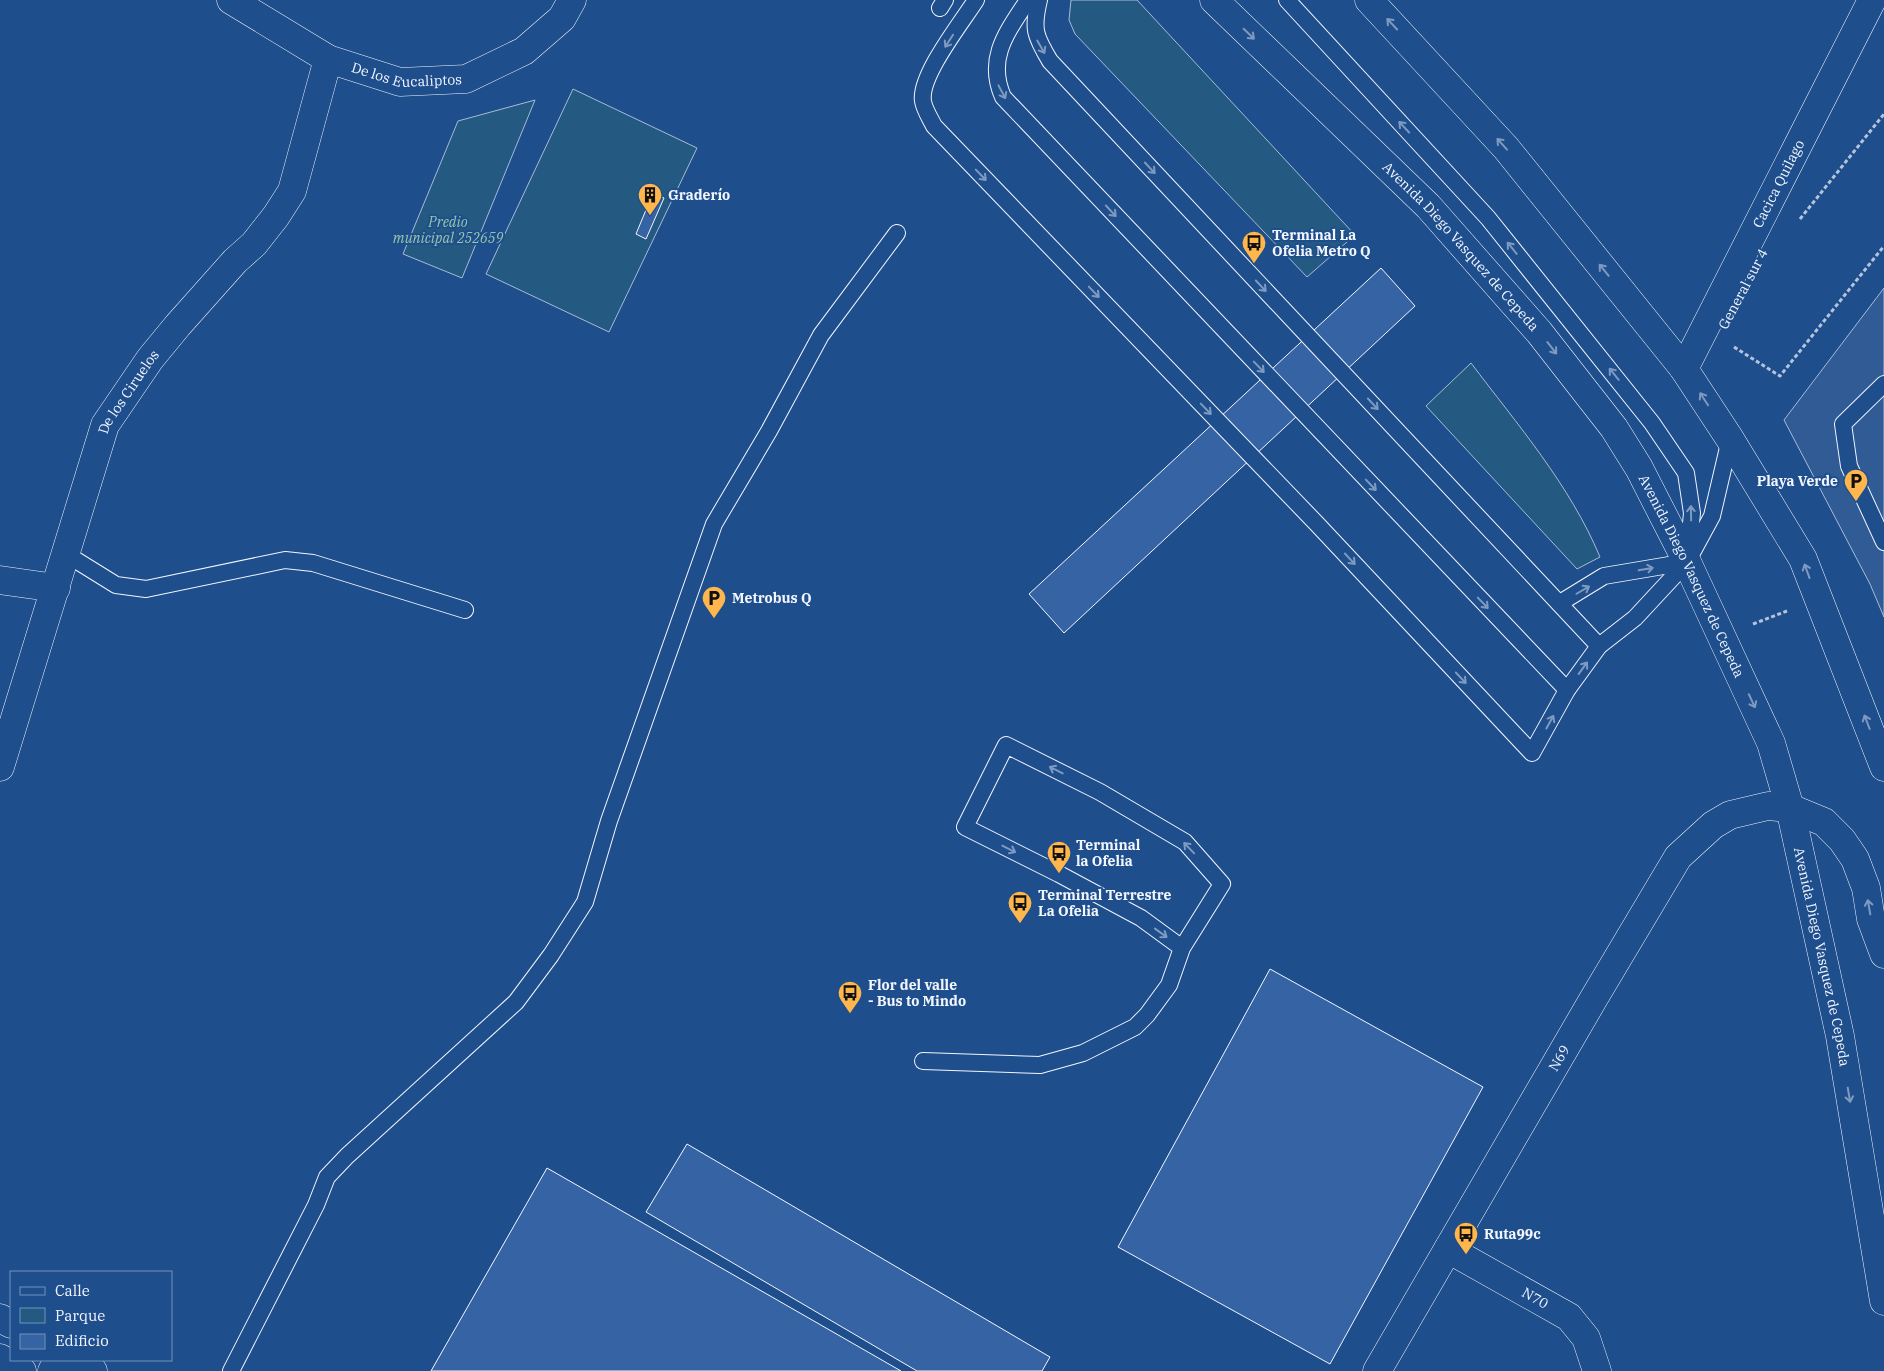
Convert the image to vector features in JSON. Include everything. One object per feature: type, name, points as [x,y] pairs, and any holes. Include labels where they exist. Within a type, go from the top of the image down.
[{"type":"street","name":"De los Eucaliptos","points":[[230,0],[328,59],[400,82],[466,80],[524,51],[562,18],[572,0]]},
{"type":"street","name":"Avenida Diego Vasquez de Cepeda","points":[[1214,0],[1428,206],[1539,332],[1614,428],[1639,468],[1687,562],[1771,743],[1790,808],[1840,1036],[1884,1300]]},
{"type":"street","points":[[1370,0],[1506,148],[1684,369],[1803,559],[1884,767]]},
{"type":"street","name":"Cacica Quilago","points":[[1684,369],[1872,0]]},
{"type":"street","name":"De los Ciruelos","points":[[0,767],[105,425],[150,359],[235,261],[254,244],[276,216],[292,191],[328,59]]},
{"type":"street","points":[[0,580],[56,588]]},
{"type":"street","name":"N69","points":[[1377,1371],[1678,857],[1713,825],[1730,815],[1768,806],[1790,808],[1824,822],[1842,840],[1855,859],[1866,888],[1871,919],[1884,954]]},
{"type":"street","name":"N70","points":[[1448,1250],[1568,1317],[1586,1338],[1597,1371]]},
{"type":"street","points":[[0,1358],[22,1371]]},
{"type":"street","points":[[76,1361],[93,1371]]},
{"type":"lane","points":[[976,0],[931,69],[923,91],[923,102],[934,126],[1317,524],[1532,753],[1567,690],[1599,646],[1635,618],[1687,562],[1712,516],[1730,440]]},
{"type":"lane","points":[[1028,0],[1005,34],[998,52],[997,83],[1003,97],[1567,690]]},
{"type":"lane","points":[[1039,0],[1036,16],[1037,39],[1050,61],[1599,646]]},
{"type":"lane","points":[[1287,0],[1488,218],[1652,423],[1686,473],[1692,513],[1687,562]]},
{"type":"lane","points":[[231,1371],[316,1205],[327,1177],[347,1156],[516,1002],[551,955],[585,902],[609,822],[714,524],[769,431],[821,335],[897,234]]},
{"type":"lane","points":[[1884,384],[1843,424],[1849,466],[1884,542]]},
{"type":"lane","points":[[66,554],[116,585],[146,589],[285,560],[313,562],[465,610]]},
{"type":"lane","points":[[1560,603],[1604,576],[1687,562]]},
{"type":"lane","points":[[923,1061],[1040,1065],[1083,1053],[1135,1027],[1147,1015],[1169,985],[1182,948],[1222,884],[1185,842],[1100,792],[1006,745],[965,827],[1141,918],[1182,948]]},
{"type":"path","points":[[1795,226],[1884,114]]},
{"type":"path","name":"General sur 4","points":[[1727,342],[1780,376],[1884,246]]},
{"type":"path","points":[[1722,637],[1817,598]]},
{"type":"green space","points":[[1071,0],[1137,0],[1355,235],[1307,277],[1075,34],[1069,20]]},
{"type":"green space","points":[[573,89],[697,148],[609,332],[486,274]]},
{"type":"green space","name":"Predio municipal 252659","points":[[535,100],[462,278],[403,254],[458,121]]},
{"type":"green space","points":[[1471,363],[1558,480],[1588,530],[1600,557],[1577,569],[1426,406]]},
{"type":"shaded area","name":"Playa Verde","points":[[1884,288],[1884,617],[1870,584],[1784,420]]},
{"type":"building","name":"Graderío","points":[[653,193],[664,198],[646,239],[636,234]]},
{"type":"building","points":[[1381,268],[1415,306],[1064,633],[1029,594]]},
{"type":"building","points":[[1270,969],[1483,1087],[1330,1364],[1118,1247]]},
{"type":"building","points":[[687,1144],[1050,1357],[1042,1371],[917,1371],[646,1212]]},
{"type":"building","points":[[547,1168],[901,1371],[431,1371]]},
{"type":"place","name":"Graderío","points":[[650,216]]},
{"type":"place","name":"Terminal La Ofelia Metro Q","points":[[1254,264]]},
{"type":"place","name":"Playa Verde","points":[[1856,502]]},
{"type":"place","name":"Metrobus Q","points":[[714,619]]},
{"type":"place","name":"Terminal la Ofelia","points":[[1059,874]]},
{"type":"place","name":"Terminal Terrestre La Ofelia","points":[[1020,924]]},
{"type":"place","name":"Flor del valle - Bus to Mindo","points":[[850,1014]]},
{"type":"place","name":"Ruta99c","points":[[1466,1255]]}]
